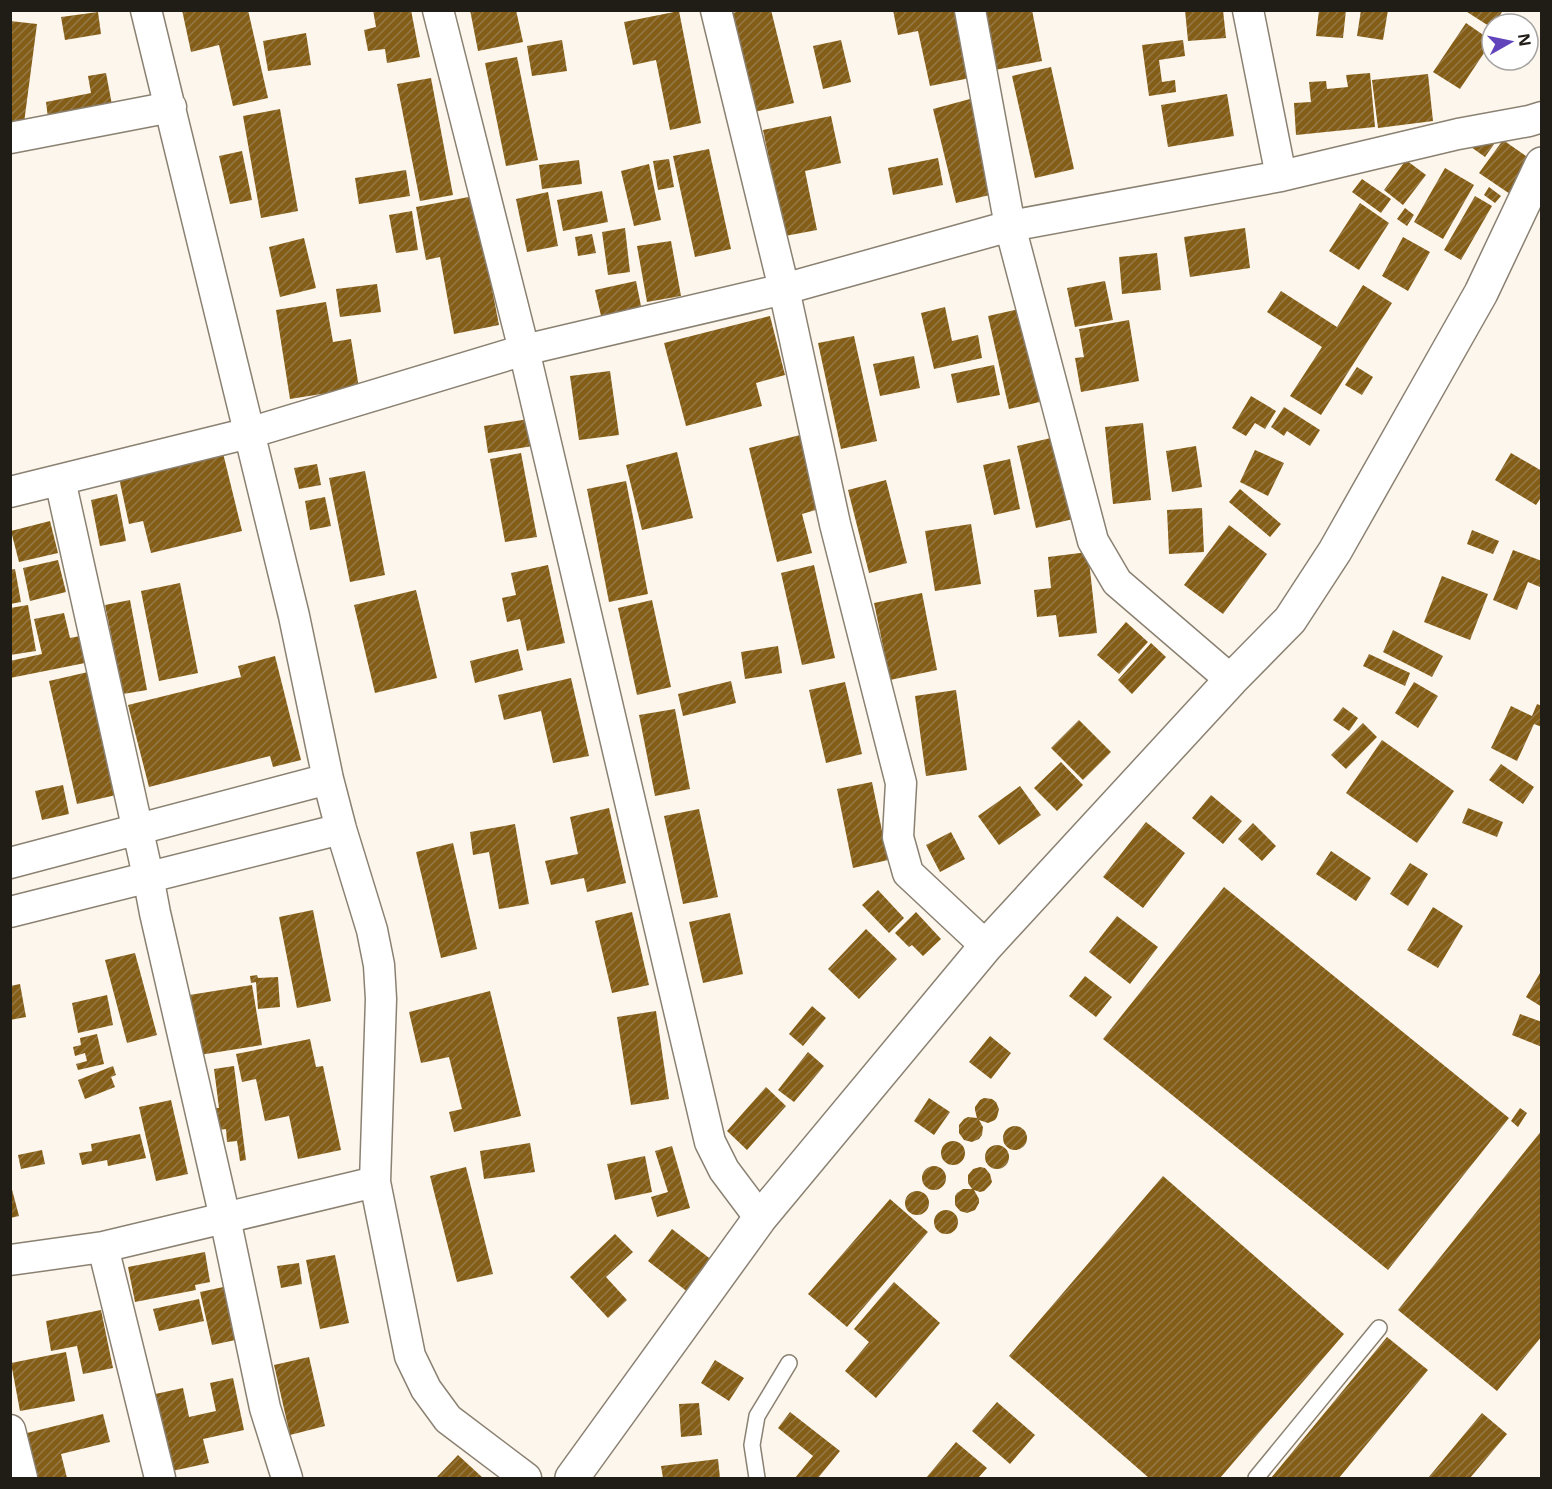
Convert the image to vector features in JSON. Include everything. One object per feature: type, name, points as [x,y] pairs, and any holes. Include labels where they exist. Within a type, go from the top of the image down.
[{"type":"street","points":[[147,10],[294,616],[328,779],[372,930],[379,965],[381,999],[375,1182],[410,1356],[426,1389],[448,1419],[526,1479]]},
{"type":"street","points":[[438,10],[524,350],[710,1142],[724,1170],[760,1218]]},
{"type":"street","points":[[716,10],[784,289],[835,524],[901,783],[898,837],[908,873],[986,946]]},
{"type":"street","points":[[970,10],[1010,226],[1093,541],[1117,582],[1231,680]]},
{"type":"street","points":[[1248,10],[1281,176]]},
{"type":"street","points":[[10,138],[171,107]]},
{"type":"street","points":[[10,492],[249,433],[524,350],[784,289],[1010,226],[1281,176],[1458,134],[1542,117]]},
{"type":"street","points":[[572,1479],[760,1218],[986,946],[1231,680],[1290,620],[1335,551],[1481,293],[1541,166]]},
{"type":"street","points":[[60,480],[155,914],[225,1218],[265,1408],[287,1479]]},
{"type":"street","points":[[10,863],[328,779]]},
{"type":"street","points":[[10,912],[341,828]]},
{"type":"street","points":[[10,1260],[103,1248],[375,1182]]},
{"type":"street","points":[[103,1248],[160,1479]]},
{"type":"street","points":[[10,1430],[22,1479]]},
{"type":"lane","points":[[1256,1479],[1379,1328]]},
{"type":"lane","points":[[757,1479],[752,1445],[757,1416],[789,1363]]},
{"type":"building","points":[[182,10],[248,10],[268,98],[233,106],[219,45],[191,52]]},
{"type":"building","points":[[373,10],[411,10],[420,57],[387,63],[385,49],[368,51],[364,30],[376,27]]},
{"type":"building","points":[[470,10],[516,10],[523,42],[478,51]]},
{"type":"building","points":[[743,10],[771,10],[794,103],[750,113],[726,15]]},
{"type":"building","points":[[893,10],[961,10],[975,77],[930,86],[918,31],[898,35]]},
{"type":"building","points":[[982,10],[1032,10],[1042,61],[995,70]]},
{"type":"building","points":[[1185,10],[1223,10],[1226,38],[1188,41]]},
{"type":"building","points":[[1319,10],[1346,10],[1343,38],[1316,36]]},
{"type":"building","points":[[1361,10],[1388,10],[1383,40],[1357,36]]},
{"type":"building","points":[[1464,10],[1503,10],[1502,12],[1480,12],[1480,20]]},
{"type":"building","points":[[679,11],[701,123],[670,130],[656,60],[633,65],[624,22]]},
{"type":"building","points":[[98,12],[101,34],[65,40],[61,17]]},
{"type":"building","points":[[10,21],[37,24],[24,123],[10,121]]},
{"type":"building","points":[[1466,23],[1480,33],[1480,59],[1460,89],[1433,72]]},
{"type":"building","points":[[306,33],[311,65],[268,71],[263,41]]},
{"type":"building","points":[[562,40],[567,71],[532,76],[527,46]]},
{"type":"building","points":[[841,40],[851,82],[823,89],[813,46]]},
{"type":"building","points":[[1183,40],[1185,56],[1159,60],[1162,82],[1175,80],[1176,92],[1149,96],[1142,45]]},
{"type":"building","points":[[517,57],[538,160],[506,166],[485,63]]},
{"type":"building","points":[[1051,67],[1074,169],[1035,178],[1012,76]]},
{"type":"building","points":[[106,73],[112,105],[48,118],[46,102],[91,93],[88,76]]},
{"type":"building","points":[[1370,73],[1375,127],[1296,135],[1294,103],[1311,102],[1309,82],[1326,81],[1327,89],[1348,87],[1346,75]]},
{"type":"building","points":[[1428,74],[1433,121],[1378,128],[1372,80]]},
{"type":"building","points":[[431,78],[453,195],[420,201],[397,84]]},
{"type":"building","points":[[1227,94],[1234,136],[1168,147],[1161,105]]},
{"type":"building","points":[[970,99],[994,194],[956,203],[933,109]]},
{"type":"building","points":[[280,109],[298,211],[261,218],[243,116]]},
{"type":"building","points":[[831,116],[841,163],[805,171],[817,230],[785,236],[763,130]]},
{"type":"building","points":[[1497,140],[1485,157],[1471,147]]},
{"type":"building","points":[[1503,140],[1533,161],[1510,194],[1479,173]]},
{"type":"building","points":[[709,149],[731,249],[695,257],[673,156]]},
{"type":"building","points":[[242,151],[252,200],[230,204],[219,156]]},
{"type":"building","points":[[938,158],[943,185],[893,195],[888,168]]},
{"type":"building","points":[[669,159],[674,187],[658,190],[653,161]]},
{"type":"building","points":[[579,160],[582,184],[542,189],[539,165]]},
{"type":"building","points":[[1406,160],[1426,175],[1403,205],[1384,190]]},
{"type":"building","points":[[649,164],[661,220],[634,226],[621,171]]},
{"type":"building","points":[[1445,168],[1474,185],[1443,239],[1414,222]]},
{"type":"building","points":[[406,170],[410,196],[359,204],[355,178]]},
{"type":"building","points":[[1362,179],[1391,199],[1381,213],[1352,192]]},
{"type":"building","points":[[1489,187],[1501,196],[1495,203],[1484,195]]},
{"type":"building","points":[[602,191],[608,222],[563,231],[557,200]]},
{"type":"building","points":[[548,192],[558,246],[527,252],[516,199]]},
{"type":"building","points":[[474,196],[499,325],[454,334],[440,257],[426,260],[416,207]]},
{"type":"building","points":[[1475,196],[1492,206],[1461,260],[1444,250]]},
{"type":"building","points":[[1360,203],[1389,223],[1359,270],[1329,251]]},
{"type":"building","points":[[1405,208],[1414,215],[1407,226],[1397,219]]},
{"type":"building","points":[[412,211],[418,250],[396,253],[389,215]]},
{"type":"building","points":[[625,228],[630,272],[608,275],[602,232]]},
{"type":"building","points":[[1245,228],[1250,268],[1190,277],[1184,237]]},
{"type":"building","points":[[592,234],[596,253],[578,256],[575,237]]},
{"type":"building","points":[[1403,237],[1430,252],[1408,291],[1382,276]]},
{"type":"building","points":[[304,238],[316,288],[280,297],[269,247]]},
{"type":"building","points":[[671,241],[681,296],[647,302],[637,246]]},
{"type":"building","points":[[1157,253],[1161,290],[1122,294],[1119,257]]},
{"type":"building","points":[[636,281],[642,311],[602,320],[595,290]]},
{"type":"building","points":[[1105,281],[1113,320],[1075,327],[1067,288]]},
{"type":"building","points":[[377,284],[381,312],[340,317],[336,289]]},
{"type":"building","points":[[1363,285],[1392,303],[1321,415],[1290,396],[1322,347],[1267,312],[1281,291],[1337,327]]},
{"type":"building","points":[[326,302],[333,342],[351,339],[359,388],[290,399],[276,310]]},
{"type":"building","points":[[945,307],[952,341],[978,335],[982,358],[934,369],[921,313]]},
{"type":"building","points":[[1023,308],[1044,401],[1009,409],[988,316]]},
{"type":"building","points":[[770,316],[785,375],[756,383],[762,406],[686,426],[664,343]]},
{"type":"building","points":[[1129,320],[1139,381],[1081,392],[1075,358],[1084,357],[1079,329]]},
{"type":"building","points":[[854,336],[877,441],[841,449],[818,343]]},
{"type":"building","points":[[914,356],[920,388],[880,396],[873,364]]},
{"type":"building","points":[[994,365],[1000,395],[957,403],[951,374]]},
{"type":"building","points":[[1357,367],[1373,377],[1362,395],[1345,385]]},
{"type":"building","points":[[610,371],[619,435],[579,440],[570,376]]},
{"type":"building","points":[[1251,396],[1276,411],[1265,429],[1255,423],[1246,436],[1232,428]]},
{"type":"building","points":[[1284,407],[1320,430],[1310,446],[1287,431],[1284,436],[1271,427]]},
{"type":"building","points":[[529,419],[533,446],[488,453],[484,426]]},
{"type":"building","points":[[1143,423],[1151,500],[1113,504],[1105,427]]},
{"type":"building","points":[[800,435],[819,509],[802,514],[812,553],[777,562],[749,448]]},
{"type":"building","points":[[1055,437],[1073,519],[1036,528],[1017,446]]},
{"type":"building","points":[[1196,446],[1202,487],[1172,492],[1166,451]]},
{"type":"building","points":[[1255,450],[1284,463],[1268,496],[1240,482]]},
{"type":"building","points":[[677,452],[693,518],[642,530],[626,465]]},
{"type":"building","points":[[223,453],[242,531],[151,553],[143,521],[129,524],[119,478]]},
{"type":"building","points":[[521,453],[537,537],[505,542],[490,459]]},
{"type":"building","points":[[1511,453],[1542,471],[1542,496],[1536,505],[1495,480]]},
{"type":"building","points":[[1010,459],[1020,509],[994,515],[983,465]]},
{"type":"building","points":[[317,464],[321,485],[299,489],[294,468]]},
{"type":"building","points":[[365,471],[385,575],[350,582],[329,478]]},
{"type":"building","points":[[886,480],[907,563],[869,573],[848,490]]},
{"type":"building","points":[[626,481],[648,594],[609,602],[587,489]]},
{"type":"building","points":[[1240,489],[1281,524],[1270,537],[1229,502]]},
{"type":"building","points":[[117,494],[126,541],[100,546],[91,500]]},
{"type":"building","points":[[325,497],[331,526],[310,530],[305,501]]},
{"type":"building","points":[[1202,508],[1204,552],[1169,554],[1167,510]]},
{"type":"building","points":[[50,521],[58,553],[19,562],[11,531]]},
{"type":"building","points":[[971,524],[981,584],[935,591],[925,531]]},
{"type":"building","points":[[1229,525],[1267,554],[1223,614],[1184,585]]},
{"type":"building","points":[[1472,530],[1499,541],[1493,554],[1467,544]]},
{"type":"building","points":[[1513,550],[1542,561],[1540,587],[1528,582],[1517,610],[1493,600]]},
{"type":"building","points":[[1088,552],[1097,633],[1059,637],[1056,615],[1037,617],[1034,590],[1051,588],[1048,557]]},
{"type":"building","points":[[58,560],[66,592],[30,601],[23,568]]},
{"type":"building","points":[[548,565],[565,643],[527,651],[520,619],[507,622],[502,598],[516,595],[511,573]]},
{"type":"building","points":[[814,565],[835,658],[802,665],[781,573]]},
{"type":"building","points":[[15,569],[21,602],[10,604],[10,570]]},
{"type":"building","points":[[1442,576],[1488,594],[1470,640],[1424,622]]},
{"type":"building","points":[[180,583],[198,673],[159,681],[141,591]]},
{"type":"building","points":[[416,590],[437,678],[375,693],[354,605]]},
{"type":"building","points":[[922,593],[937,670],[890,680],[874,603]]},
{"type":"building","points":[[130,600],[147,690],[123,694],[105,605]]},
{"type":"building","points":[[652,600],[671,687],[637,695],[618,608]]},
{"type":"building","points":[[28,605],[36,651],[10,655],[10,608]]},
{"type":"building","points":[[64,613],[70,638],[80,636],[85,663],[10,678],[10,661],[42,654],[34,619]]},
{"type":"building","points":[[1126,622],[1148,642],[1119,674],[1097,655]]},
{"type":"building","points":[[1393,630],[1443,656],[1432,677],[1383,652]]},
{"type":"building","points":[[1151,643],[1166,657],[1132,694],[1118,680]]},
{"type":"building","points":[[778,646],[782,673],[745,679],[741,652]]},
{"type":"building","points":[[518,649],[523,670],[475,683],[470,661]]},
{"type":"building","points":[[1369,654],[1410,673],[1405,686],[1363,666]]},
{"type":"building","points":[[275,656],[301,760],[273,767],[270,756],[149,787],[128,705],[241,677],[238,666]]},
{"type":"building","points":[[88,672],[116,795],[77,804],[49,681]]},
{"type":"building","points":[[571,678],[589,756],[553,763],[541,711],[504,720],[498,695]]},
{"type":"building","points":[[731,681],[736,703],[683,716],[678,694]]},
{"type":"building","points":[[845,682],[862,754],[826,763],[809,690]]},
{"type":"building","points":[[1414,682],[1438,696],[1418,728],[1395,713]]},
{"type":"building","points":[[956,690],[967,770],[926,776],[915,696]]},
{"type":"building","points":[[1537,704],[1542,706],[1542,727],[1534,724],[1517,761],[1491,748],[1511,706],[1532,716]]},
{"type":"building","points":[[1343,707],[1358,718],[1349,731],[1333,720]]},
{"type":"building","points":[[675,709],[690,789],[655,796],[639,715]]},
{"type":"building","points":[[1079,720],[1111,752],[1083,780],[1051,748]]},
{"type":"building","points":[[1363,723],[1377,737],[1346,769],[1331,755]]},
{"type":"building","points":[[1382,740],[1454,791],[1417,843],[1346,793]]},
{"type":"building","points":[[1061,762],[1083,785],[1057,811],[1034,788]]},
{"type":"building","points":[[1501,764],[1534,787],[1523,804],[1489,780]]},
{"type":"building","points":[[872,782],[888,860],[853,868],[837,789]]},
{"type":"building","points":[[63,785],[69,814],[42,820],[35,791]]},
{"type":"building","points":[[1020,786],[1041,815],[999,845],[978,816]]},
{"type":"building","points":[[1211,795],[1242,821],[1223,844],[1192,818]]},
{"type":"building","points":[[609,808],[626,883],[587,892],[584,878],[551,885],[545,861],[578,854],[570,817]]},
{"type":"building","points":[[1468,808],[1503,822],[1497,837],[1462,823]]},
{"type":"building","points":[[699,809],[718,897],[683,904],[664,816]]},
{"type":"building","points":[[1146,822],[1185,853],[1143,908],[1103,877]]},
{"type":"building","points":[[1253,823],[1276,846],[1262,861],[1238,839]]},
{"type":"building","points":[[515,824],[529,904],[499,909],[489,852],[473,855],[470,832]]},
{"type":"building","points":[[951,832],[965,859],[940,872],[926,845]]},
{"type":"building","points":[[453,843],[477,949],[441,958],[416,852]]},
{"type":"building","points":[[1331,851],[1371,878],[1356,901],[1316,874]]},
{"type":"building","points":[[1410,863],[1428,874],[1408,906],[1390,894]]},
{"type":"building","points":[[1224,887],[1509,1118],[1388,1270],[1103,1039]]},
{"type":"building","points":[[878,890],[904,918],[889,933],[862,905]]},
{"type":"building","points":[[1433,907],[1463,926],[1438,968],[1407,950]]},
{"type":"building","points":[[313,910],[331,1001],[297,1008],[279,917]]},
{"type":"building","points":[[632,912],[649,985],[612,993],[595,921]]},
{"type":"building","points":[[916,912],[941,939],[923,956],[912,945],[909,947],[895,933]]},
{"type":"building","points":[[730,913],[743,974],[703,983],[689,922]]},
{"type":"building","points":[[1117,916],[1158,947],[1130,984],[1089,952]]},
{"type":"building","points":[[866,929],[897,959],[859,999],[828,969]]},
{"type":"building","points":[[135,953],[157,1035],[127,1043],[105,960]]},
{"type":"building","points":[[1540,973],[1542,974],[1542,1007],[1526,997]]},
{"type":"building","points":[[257,975],[258,978],[278,977],[280,1007],[258,1009],[256,982],[251,983],[250,976]]},
{"type":"building","points":[[1085,976],[1112,997],[1096,1017],[1069,996]]},
{"type":"building","points":[[20,984],[26,1017],[10,1020],[10,986]]},
{"type":"building","points":[[252,985],[262,1045],[193,1056],[183,996]]},
{"type":"building","points":[[490,991],[521,1116],[454,1132],[449,1112],[462,1109],[449,1057],[421,1063],[409,1012]]},
{"type":"building","points":[[107,995],[113,1025],[78,1033],[72,1003]]},
{"type":"building","points":[[812,1006],[826,1018],[803,1046],[789,1034]]},
{"type":"building","points":[[656,1011],[669,1099],[631,1105],[617,1017]]},
{"type":"building","points":[[1520,1014],[1542,1022],[1542,1047],[1512,1035]]},
{"type":"building","points":[[97,1034],[104,1064],[78,1070],[76,1064],[87,1061],[85,1053],[75,1056],[73,1047],[81,1045],[80,1038]]},
{"type":"building","points":[[990,1036],[1011,1053],[991,1079],[969,1062]]},
{"type":"building","points":[[310,1039],[316,1067],[323,1066],[341,1150],[298,1159],[289,1116],[265,1121],[256,1079],[242,1082],[236,1054]]},
{"type":"building","points":[[808,1052],[824,1066],[794,1102],[778,1090]]},
{"type":"building","points":[[113,1066],[116,1075],[111,1077],[115,1087],[85,1099],[78,1080]]},
{"type":"building","points":[[234,1066],[246,1160],[240,1161],[237,1141],[227,1142],[226,1129],[218,1130],[215,1108],[219,1108],[214,1069]]},
{"type":"building","points":[[766,1087],[786,1106],[747,1150],[727,1131]]},
{"type":"building","points":[[929,1098],[950,1112],[934,1135],[914,1121]]},
{"type":"building","points":[[984,1098],[996,1102],[999,1109],[997,1117],[988,1123],[979,1120],[983,1127],[979,1139],[972,1142],[964,1140],[959,1133],[959,1125],[968,1117],[977,1118],[975,1107]]},
{"type":"building","points":[[171,1100],[188,1174],[156,1181],[139,1107]]},
{"type":"building","points":[[1520,1108],[1527,1113],[1518,1127],[1511,1121]]},
{"type":"building","points":[[1015,1126],[1024,1129],[1027,1138],[1024,1147],[1015,1150],[1006,1147],[1003,1138],[1006,1129]]},
{"type":"building","points":[[1542,1130],[1542,1336],[1497,1391],[1398,1310]]},
{"type":"building","points":[[140,1134],[146,1158],[108,1166],[107,1160],[82,1165],[79,1153],[92,1151],[91,1144]]},
{"type":"building","points":[[953,1141],[962,1144],[965,1153],[962,1162],[953,1165],[944,1162],[941,1153],[944,1144]]},
{"type":"building","points":[[530,1143],[535,1172],[484,1179],[480,1151]]},
{"type":"building","points":[[997,1145],[1006,1148],[1009,1157],[1006,1166],[997,1169],[988,1166],[985,1157],[988,1148]]},
{"type":"building","points":[[672,1146],[690,1208],[657,1217],[651,1197],[668,1192],[655,1151]]},
{"type":"building","points":[[42,1150],[45,1164],[21,1169],[18,1155]]},
{"type":"building","points":[[645,1156],[652,1192],[615,1200],[607,1164]]},
{"type":"building","points":[[934,1166],[943,1169],[946,1178],[943,1187],[934,1190],[925,1187],[922,1178],[925,1169]]},
{"type":"building","points":[[466,1167],[493,1274],[457,1282],[430,1176]]},
{"type":"building","points":[[985,1168],[990,1174],[992,1182],[984,1191],[974,1190],[979,1199],[975,1210],[967,1213],[960,1211],[955,1205],[955,1196],[963,1189],[972,1189],[968,1183],[968,1175],[973,1169]]},
{"type":"building","points":[[1163,1176],[1344,1334],[1220,1478],[1149,1478],[1009,1356]]},
{"type":"building","points":[[10,1182],[19,1216],[10,1218]]},
{"type":"building","points":[[917,1191],[926,1194],[929,1203],[926,1212],[917,1215],[908,1212],[905,1203],[908,1194]]},
{"type":"building","points":[[890,1199],[928,1232],[847,1327],[808,1294]]},
{"type":"building","points":[[946,1210],[955,1213],[958,1222],[955,1231],[946,1234],[937,1231],[934,1222],[937,1213]]},
{"type":"building","points":[[672,1229],[713,1261],[689,1293],[648,1261]]},
{"type":"building","points":[[615,1234],[633,1252],[606,1277],[627,1300],[608,1318],[570,1277]]},
{"type":"building","points":[[205,1252],[210,1282],[195,1285],[196,1290],[135,1302],[128,1267]]},
{"type":"building","points":[[335,1255],[349,1323],[320,1329],[306,1260]]},
{"type":"building","points":[[299,1263],[302,1284],[281,1288],[277,1266]]},
{"type":"building","points":[[894,1282],[940,1323],[876,1398],[845,1371],[869,1342],[854,1329]]},
{"type":"building","points":[[228,1286],[240,1339],[212,1345],[200,1292]]},
{"type":"building","points":[[199,1299],[204,1321],[159,1331],[153,1309]]},
{"type":"building","points":[[101,1310],[113,1368],[83,1374],[77,1346],[51,1351],[46,1321]]},
{"type":"building","points":[[1387,1337],[1428,1370],[1339,1478],[1271,1478]]},
{"type":"building","points":[[66,1352],[75,1401],[20,1411],[11,1363]]},
{"type":"building","points":[[309,1357],[325,1426],[290,1435],[274,1365]]},
{"type":"building","points":[[715,1360],[744,1378],[729,1401],[701,1383]]},
{"type":"building","points":[[233,1378],[244,1430],[203,1439],[209,1463],[163,1473],[146,1396],[183,1388],[189,1417],[216,1411],[210,1383]]},
{"type":"building","points":[[997,1402],[1035,1435],[1010,1464],[972,1431]]},
{"type":"building","points":[[699,1403],[702,1435],[681,1437],[679,1404]]},
{"type":"building","points":[[790,1412],[840,1451],[818,1478],[795,1478],[813,1456],[778,1428]]},
{"type":"building","points":[[1482,1413],[1507,1434],[1470,1478],[1428,1478]]},
{"type":"building","points":[[103,1414],[110,1442],[61,1454],[67,1478],[38,1478],[27,1433]]},
{"type":"building","points":[[956,1442],[987,1468],[978,1478],[926,1478]]},
{"type":"building","points":[[458,1455],[483,1478],[436,1478]]},
{"type":"building","points":[[718,1459],[720,1478],[663,1478],[661,1466]]}]
